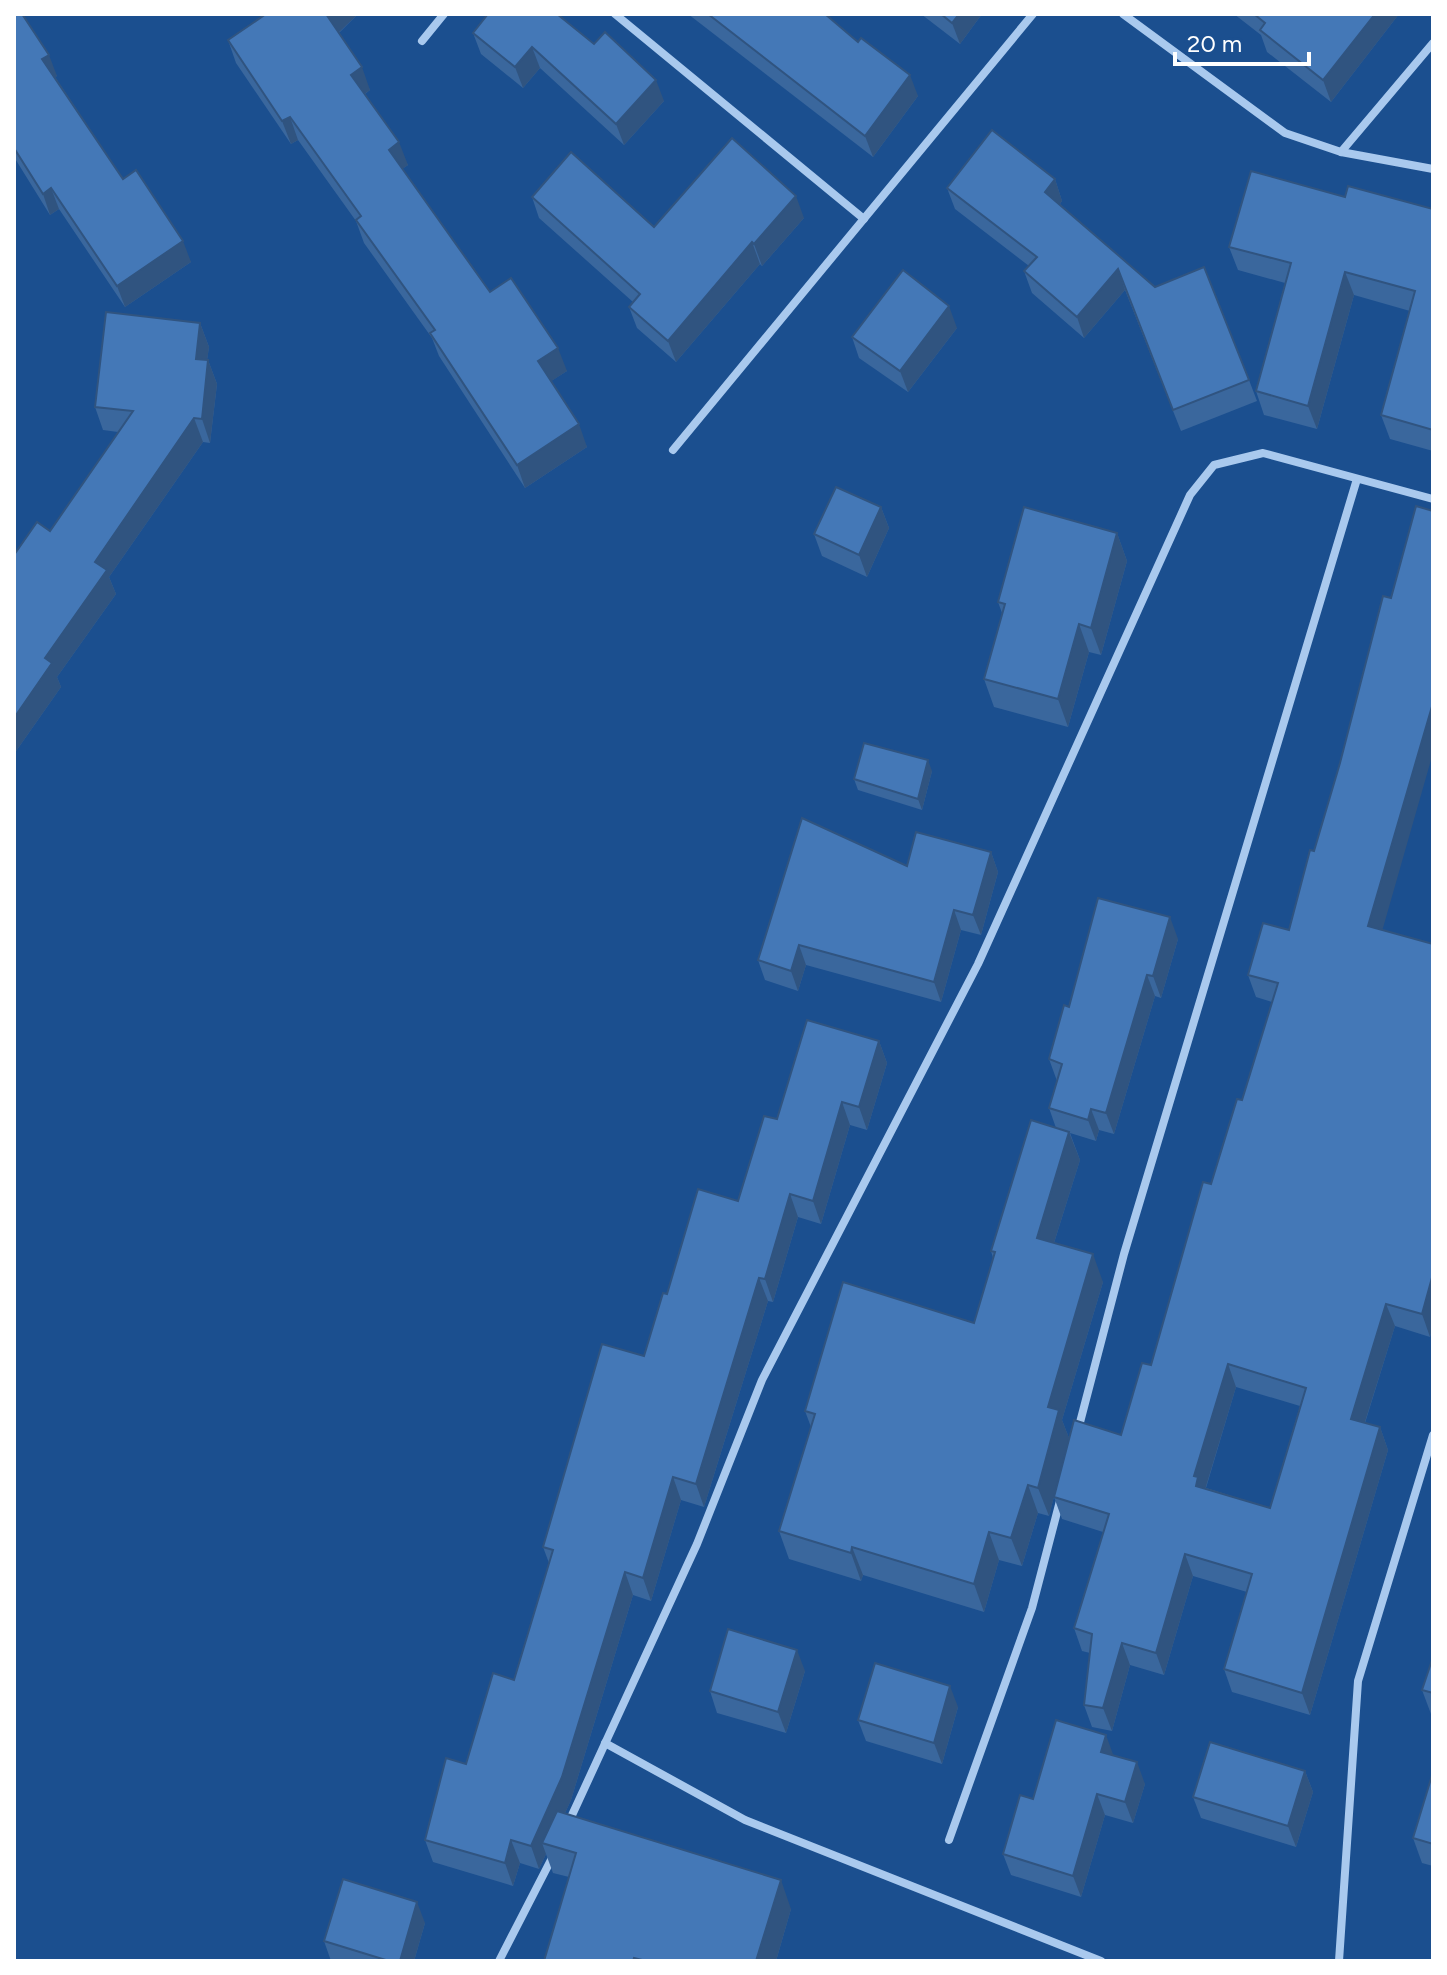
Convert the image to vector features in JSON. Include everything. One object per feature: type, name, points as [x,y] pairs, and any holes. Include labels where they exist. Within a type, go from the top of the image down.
[{"type":"street","points":[[422,41],[444,14]]},
{"type":"street","points":[[615,14],[864,219]]},
{"type":"street","points":[[673,450],[1033,14]]},
{"type":"street","points":[[1123,14],[1285,133],[1341,152],[1433,169]]},
{"type":"street","points":[[1341,152],[1433,43]]},
{"type":"street","points":[[499,1961],[535,1894],[697,1544],[762,1380],[978,964],[1190,495],[1214,465],[1263,453],[1433,499]]},
{"type":"street","points":[[1076,1439],[1124,1254],[1357,479]]},
{"type":"street","points":[[1339,1961],[1358,1681],[1433,1435]]},
{"type":"street","points":[[949,1840],[1032,1608],[1064,1485]]},
{"type":"street","points":[[605,1743],[745,1820],[1101,1961]]},
{"type":"building","points":[[14,14],[22,14],[49,55],[42,59],[123,179],[136,170],[183,241],[117,286],[51,188],[43,194],[14,148]]},
{"type":"building","points":[[266,14],[326,14],[362,67],[351,75],[399,142],[389,150],[490,292],[511,278],[558,348],[538,361],[579,424],[517,465],[430,333],[435,330],[356,220],[361,216],[290,117],[282,121],[228,40]]},
{"type":"building","points":[[488,14],[557,14],[594,44],[605,32],[656,80],[616,124],[532,47],[515,67],[473,33]]},
{"type":"building","points":[[708,14],[825,14],[858,42],[861,38],[910,75],[865,136]]},
{"type":"building","points":[[941,14],[959,14],[952,23]]},
{"type":"building","points":[[1254,14],[1375,14],[1323,80],[1260,30],[1265,23]]},
{"type":"building","points":[[992,130],[1055,179],[1045,192],[1155,287],[1204,267],[1249,380],[1173,410],[1118,269],[1077,317],[1024,271],[1037,257],[947,188]]},
{"type":"building","points":[[732,138],[796,196],[754,244],[752,242],[668,341],[629,307],[640,294],[532,197],[571,152],[654,227]]},
{"type":"building","points":[[1251,171],[1345,197],[1348,186],[1433,209],[1433,430],[1381,415],[1415,291],[1345,272],[1308,406],[1256,391],[1291,263],[1229,247]]},
{"type":"building","points":[[903,270],[949,306],[900,371],[852,337]]},
{"type":"building","points":[[106,312],[200,323],[196,359],[208,360],[202,419],[194,418],[95,562],[107,570],[45,658],[52,663],[14,718],[14,555],[37,522],[50,531],[133,411],[95,407]]},
{"type":"building","points":[[836,487],[881,507],[859,555],[814,534]]},
{"type":"building","points":[[1416,506],[1433,511],[1433,703],[1368,926],[1433,944],[1433,1274],[1422,1314],[1386,1304],[1351,1419],[1380,1427],[1302,1693],[1224,1669],[1252,1574],[1185,1554],[1156,1653],[1122,1643],[1103,1708],[1084,1705],[1092,1634],[1074,1628],[1109,1514],[1054,1497],[1074,1420],[1121,1435],[1142,1363],[1151,1365],[1203,1182],[1211,1184],[1237,1099],[1242,1100],[1278,983],[1248,975],[1263,923],[1289,930],[1310,850],[1314,851],[1340,763],[1383,596],[1391,598]],"holes":[[[1228,1364],[1306,1388],[1270,1508],[1196,1486],[1198,1477],[1194,1476]]]},
{"type":"building","points":[[1024,507],[1117,533],[1091,628],[1079,624],[1058,699],[984,679],[1005,604],[998,602]]},
{"type":"building","points":[[864,743],[928,760],[918,799],[854,779]]},
{"type":"building","points":[[802,818],[907,866],[916,832],[991,852],[973,915],[954,910],[934,982],[799,945],[791,971],[758,960]]},
{"type":"building","points":[[1098,898],[1170,917],[1153,976],[1147,975],[1106,1113],[1091,1109],[1088,1120],[1049,1108],[1062,1064],[1049,1059],[1064,1005],[1069,1007]]},
{"type":"building","points":[[807,1020],[879,1041],[859,1107],[842,1102],[813,1201],[790,1194],[765,1279],[759,1278],[696,1484],[673,1477],[643,1578],[625,1572],[562,1777],[531,1846],[511,1840],[505,1863],[425,1840],[446,1758],[466,1764],[493,1673],[514,1680],[553,1550],[543,1547],[602,1344],[644,1356],[663,1293],[667,1294],[698,1189],[738,1201],[764,1116],[777,1119]]},
{"type":"building","points":[[1031,1120],[1069,1132],[1037,1238],[1093,1254],[1048,1407],[1059,1410],[1038,1488],[1028,1485],[1011,1538],[989,1532],[974,1584],[852,1547],[851,1553],[779,1531],[815,1414],[805,1411],[843,1282],[974,1323],[995,1252],[991,1251]]},
{"type":"building","points":[[728,1629],[797,1650],[778,1712],[710,1691]]},
{"type":"building","points":[[1433,1657],[1433,1693],[1422,1690]]},
{"type":"building","points":[[875,1663],[950,1686],[934,1743],[858,1720]]},
{"type":"building","points":[[1056,1720],[1106,1735],[1101,1752],[1137,1762],[1125,1802],[1097,1794],[1073,1876],[1003,1854],[1020,1795],[1033,1799]]},
{"type":"building","points":[[1210,1742],[1305,1771],[1288,1826],[1193,1797]]},
{"type":"building","points":[[1433,1772],[1433,1844],[1413,1838]]},
{"type":"building","points":[[557,1811],[781,1880],[756,1961],[646,1961],[634,1958],[633,1961],[544,1961],[576,1853],[542,1843]]},
{"type":"building","points":[[343,1879],[417,1902],[400,1961],[389,1961],[324,1941]]}]
